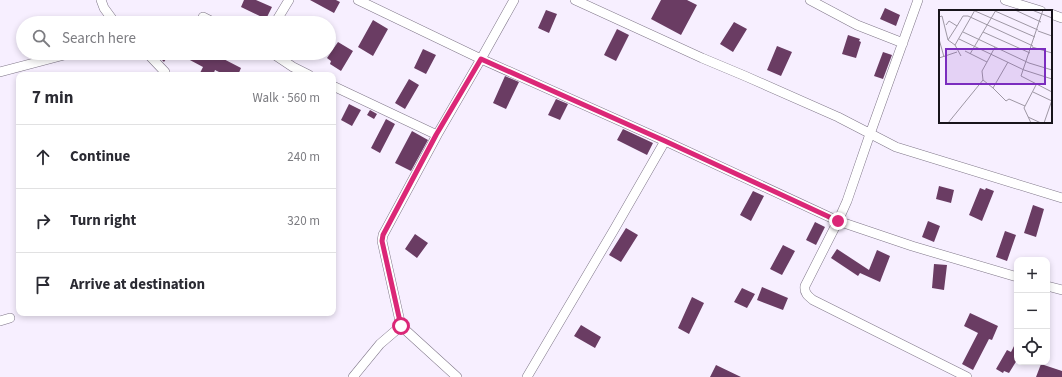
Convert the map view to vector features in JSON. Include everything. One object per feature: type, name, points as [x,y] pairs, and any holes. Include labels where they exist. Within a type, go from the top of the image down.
[{"type":"street","points":[[101,0],[104,8],[110,16]]},
{"type":"street","points":[[279,16],[289,0]]},
{"type":"street","points":[[358,0],[481,59],[665,141],[838,221],[912,246],[1014,276]]},
{"type":"street","points":[[457,377],[401,326],[382,241],[383,235],[436,135],[514,0]]},
{"type":"street","points":[[575,0],[702,58],[838,117],[896,147],[1062,198]]},
{"type":"street","points":[[810,0],[857,25],[903,43]]},
{"type":"street","points":[[918,0],[847,201],[804,286],[804,290],[813,300],[968,377]]},
{"type":"street","points":[[1005,0],[1038,10]]},
{"type":"street","points":[[1052,14],[1062,18]]},
{"type":"street","points":[[0,72],[45,60]]},
{"type":"street","points":[[153,60],[166,72]]},
{"type":"street","points":[[282,60],[303,72]]},
{"type":"street","points":[[336,87],[436,135]]},
{"type":"street","points":[[527,377],[665,141]]},
{"type":"street","points":[[1050,287],[1062,290]]},
{"type":"street","points":[[0,321],[10,318]]},
{"type":"street","points":[[353,377],[380,344],[401,326]]},
{"type":"building","points":[[244,0],[256,0],[272,7],[268,16],[260,16],[241,7]]},
{"type":"building","points":[[310,0],[336,0],[340,2],[334,13]]},
{"type":"building","points":[[661,0],[687,0],[697,5],[681,35],[651,19]]},
{"type":"building","points":[[885,8],[900,15],[896,26],[880,19]]},
{"type":"building","points":[[546,10],[557,14],[549,33],[538,28]]},
{"type":"building","points":[[373,20],[388,29],[373,56],[358,47]]},
{"type":"building","points":[[734,22],[747,29],[733,52],[720,44]]},
{"type":"building","points":[[617,29],[629,35],[616,61],[604,55]]},
{"type":"building","points":[[848,35],[860,39],[859,41],[861,42],[856,58],[842,54]]},
{"type":"building","points":[[338,42],[353,51],[341,71],[330,64],[331,61],[330,60],[336,60],[336,45]]},
{"type":"building","points":[[777,46],[792,52],[781,76],[767,70]]},
{"type":"building","points":[[423,49],[436,55],[426,74],[414,68]]},
{"type":"building","points":[[883,52],[892,55],[883,79],[874,76]]},
{"type":"building","points":[[190,60],[226,60],[241,68],[239,72],[219,72],[215,70],[214,72],[200,72],[203,67]]},
{"type":"building","points":[[505,76],[519,82],[506,109],[493,103]]},
{"type":"building","points":[[409,79],[419,85],[405,109],[395,103]]},
{"type":"building","points":[[556,99],[568,104],[560,120],[548,115]]},
{"type":"building","points":[[349,104],[361,110],[352,126],[341,120]]},
{"type":"building","points":[[370,110],[377,114],[374,119],[367,115]]},
{"type":"building","points":[[386,119],[395,124],[380,153],[371,148]]},
{"type":"building","points":[[623,129],[653,143],[647,155],[617,140]]},
{"type":"building","points":[[412,131],[428,140],[411,171],[395,163]]},
{"type":"building","points":[[939,186],[954,190],[951,203],[936,199]]},
{"type":"building","points":[[980,188],[985,190],[986,188],[994,191],[982,221],[969,215]]},
{"type":"building","points":[[753,191],[764,196],[751,221],[740,215]]},
{"type":"building","points":[[1033,205],[1044,209],[1036,237],[1024,233]]},
{"type":"building","points":[[928,221],[940,226],[934,242],[922,237]]},
{"type":"building","points":[[815,222],[825,227],[816,245],[806,240]]},
{"type":"building","points":[[626,228],[638,235],[621,262],[609,255]]},
{"type":"building","points":[[1005,231],[1016,235],[1007,261],[996,257]]},
{"type":"building","points":[[415,234],[428,243],[417,258],[405,249]]},
{"type":"building","points":[[783,245],[795,251],[782,275],[770,269]]},
{"type":"building","points":[[837,249],[869,270],[877,250],[890,256],[880,282],[860,273],[858,276],[831,258]]},
{"type":"building","points":[[934,264],[947,265],[944,290],[932,288]]},
{"type":"building","points":[[762,287],[788,298],[783,310],[757,300]]},
{"type":"building","points":[[742,288],[755,294],[747,308],[734,302]]},
{"type":"building","points":[[692,297],[704,303],[689,334],[678,328]]},
{"type":"building","points":[[970,313],[998,326],[992,340],[989,339],[973,370],[962,364],[978,333],[964,326]]},
{"type":"building","points":[[581,325],[601,337],[595,348],[574,336]]},
{"type":"building","points":[[1014,346],[1014,365],[1009,373],[1004,371],[1003,373],[996,369],[1007,350],[1011,352]]},
{"type":"building","points":[[716,365],[741,377],[710,377]]},
{"type":"building","points":[[1041,365],[1062,371],[1062,377],[1036,377]]},
{"type":"route","points":[[401,326],[382,241],[383,235],[436,135],[481,59],[665,141],[838,221]]}]
